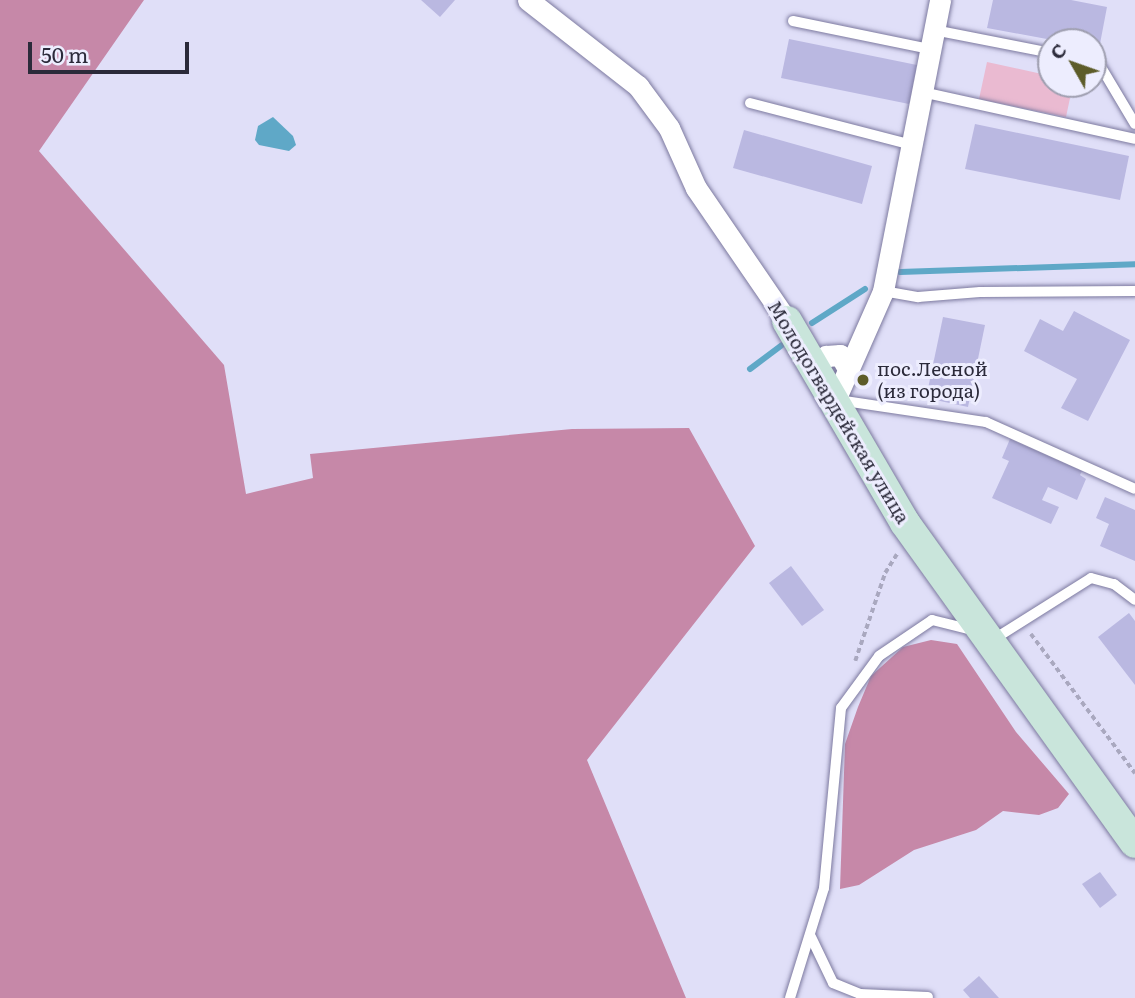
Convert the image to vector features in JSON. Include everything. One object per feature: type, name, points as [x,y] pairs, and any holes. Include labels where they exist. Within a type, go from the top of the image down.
[{"type":"street","name":"Молодогвардейская улица","points":[[528,0],[638,86],[669,128],[696,188],[816,367],[911,531],[1135,843]]},
{"type":"street","points":[[835,400],[883,292],[940,0]]},
{"type":"street","points":[[816,367],[826,356],[840,355],[848,369]]},
{"type":"lane","points":[[793,21],[1037,51]]},
{"type":"lane","points":[[1107,82],[1135,124]]},
{"type":"lane","points":[[922,92],[1135,139]]},
{"type":"lane","points":[[750,103],[912,145]]},
{"type":"lane","points":[[883,292],[918,297],[980,292],[1135,291]]},
{"type":"lane","points":[[835,400],[986,422],[1135,489]]},
{"type":"lane","points":[[790,998],[824,888],[833,768],[841,708],[878,656],[932,620],[988,639],[1022,622],[1091,578],[1114,584],[1135,600]]},
{"type":"lane","points":[[811,937],[833,983],[860,994],[928,997]]},
{"type":"path","points":[[846,700],[866,624],[885,573],[911,531]]},
{"type":"path","points":[[1022,622],[1135,773]]},
{"type":"shaded area","points":[[0,0],[144,0],[39,151],[224,365],[246,494],[313,478],[310,454],[572,429],[689,428],[755,546],[587,760],[686,998],[0,998]]},
{"type":"shaded area","points":[[987,62],[1037,73],[1037,98],[1070,98],[1066,117],[979,99]]},
{"type":"shaded area","points":[[931,640],[957,644],[1016,732],[1069,794],[1058,808],[1039,815],[1003,811],[976,830],[914,850],[859,885],[840,889],[845,744],[858,707],[871,676],[903,647]]},
{"type":"water","points":[[273,117],[293,136],[296,145],[289,151],[259,145],[255,140],[258,126]]},
{"type":"building","points":[[421,0],[455,0],[440,17]]},
{"type":"building","points":[[993,0],[1071,0],[1107,7],[1103,28],[1037,28],[1037,37],[987,28]]},
{"type":"building","points":[[789,39],[917,65],[909,104],[781,78]]},
{"type":"building","points":[[975,124],[1129,156],[1120,200],[965,169]]},
{"type":"building","points":[[744,130],[872,166],[862,204],[733,168]]},
{"type":"building","points":[[1074,311],[1130,340],[1088,421],[1061,408],[1077,379],[1024,351],[1040,319],[1063,331]]},
{"type":"building","points":[[943,317],[985,325],[968,407],[926,398]]},
{"type":"building","points":[[1010,439],[1082,471],[1080,475],[1086,479],[1077,500],[1048,487],[1042,500],[1059,507],[1051,524],[992,498],[1009,461],[1002,458]]},
{"type":"building","points":[[1105,497],[1135,510],[1135,561],[1100,546],[1109,524],[1096,518]]},
{"type":"building","points":[[791,566],[824,610],[802,626],[769,583]]},
{"type":"building","points":[[1129,613],[1135,621],[1135,685],[1098,637]]},
{"type":"building","points":[[1100,872],[1117,895],[1100,908],[1082,884]]},
{"type":"building","points":[[979,976],[999,998],[970,998],[963,990]]},
{"type":"waterway","points":[[900,272],[1135,264]]},
{"type":"waterway","points":[[812,323],[865,289]]},
{"type":"waterway","points":[[750,369],[781,346]]},
{"type":"place","name":"пос.Лесной (из города)","points":[[863,380]]}]
